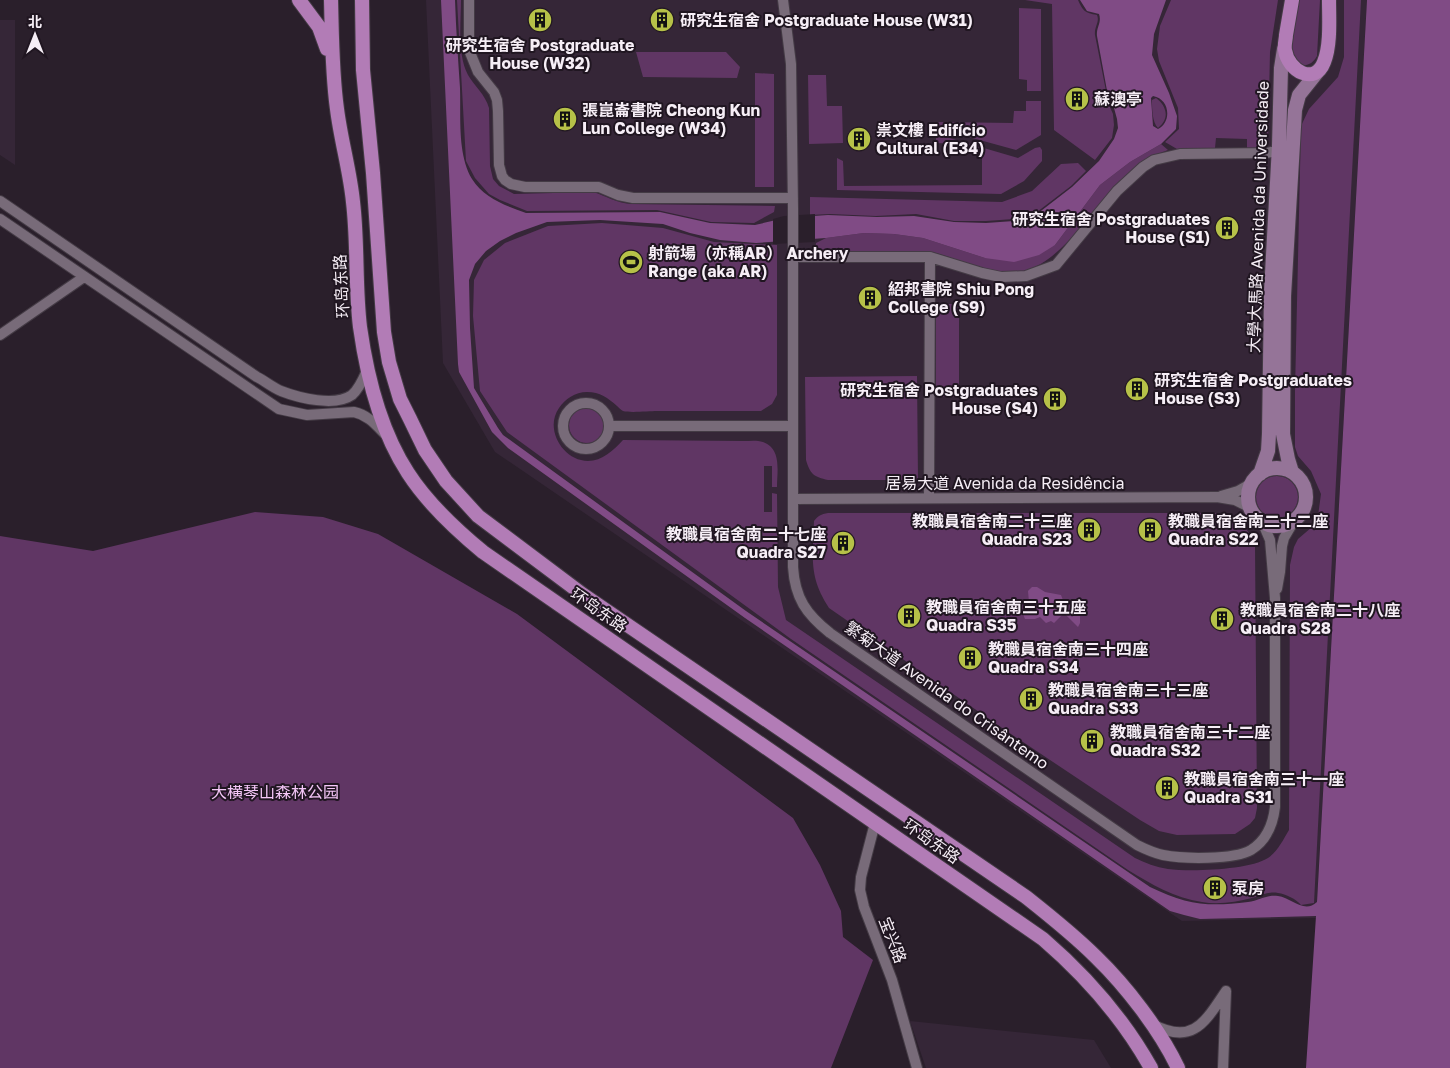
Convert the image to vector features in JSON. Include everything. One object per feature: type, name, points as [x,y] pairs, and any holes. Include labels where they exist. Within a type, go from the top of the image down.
[{"type":"main road","points":[[299,0],[319,26],[332,64]]},
{"type":"main road","name":"环岛东路","points":[[331,0],[332,64],[336,109],[353,201],[360,326],[368,368],[379,412],[388,436],[408,474],[426,498],[446,520],[483,552],[1043,939],[1070,963],[1104,999],[1140,1049],[1151,1068]]},
{"type":"main road","name":"环岛东路","points":[[362,0],[363,70],[373,173],[384,332],[389,362],[400,399],[425,450],[446,480],[478,516],[582,594],[1026,897],[1065,928],[1097,957],[1126,990],[1152,1024],[1178,1068]]},
{"type":"main road","name":"大學大馬路 Avenida da Universidade","points":[[1256,479],[1268,451],[1271,292],[1281,68],[1292,0]]},
{"type":"main road","name":"大學大馬路 Avenida da Universidade","points":[[1292,472],[1283,434],[1284,306],[1294,120],[1299,95],[1324,62],[1328,46],[1329,0]]},
{"type":"main road","name":"大學大馬路 Avenida da Universidade","points":[[1284,49],[1290,64],[1297,71],[1311,74],[1319,70]]},
{"type":"main road","points":[[1281,469],[1292,472],[1303,484],[1306,492],[1304,508],[1300,515],[1294,521],[1276,526],[1270,525],[1255,514],[1249,498],[1256,479],[1270,470],[1281,469]]},
{"type":"main road","points":[[569,611],[579,610],[584,600],[582,594]]},
{"type":"street","points":[[468,0],[469,50],[478,72],[494,92],[497,100],[499,165],[502,176],[510,184],[517,186],[593,186],[633,198],[793,203]]},
{"type":"street","name":"繁菊大道 Avenida do Crisântemo","points":[[783,0],[791,64],[793,578],[800,600],[812,618],[830,633],[1126,839],[1149,851],[1171,856],[1209,857],[1250,851],[1260,844],[1271,828],[1275,807],[1275,598]]},
{"type":"street","points":[[792,255],[930,257],[982,274],[1026,276],[1056,265],[1116,191],[1143,167],[1154,160],[1180,154],[1257,154],[1275,151],[1279,146]]},
{"type":"street","points":[[1257,154],[1263,157],[1270,156],[1278,168]]},
{"type":"street","points":[[0,201],[257,377],[279,390],[310,399],[331,401],[343,399],[352,395],[358,388],[368,368]]},
{"type":"street","points":[[0,219],[279,409],[307,415],[354,412],[368,417],[388,436]]},
{"type":"street","points":[[929,498],[930,257]]},
{"type":"street","points":[[0,335],[84,277]]},
{"type":"street","points":[[588,403],[601,408],[608,420],[609,426],[606,439],[601,444],[588,449],[575,446],[566,436],[564,422],[570,410],[581,404],[588,403]]},
{"type":"street","points":[[609,426],[793,426]]},
{"type":"street","name":"居易大道 Avenida da Residência","points":[[1217,497],[1238,491],[1256,479]]},
{"type":"street","name":"居易大道 Avenida da Residência","points":[[793,499],[1217,497],[1235,500],[1255,514]]},
{"type":"street","points":[[1255,514],[1264,526],[1270,540],[1275,598]]},
{"type":"street","points":[[1275,598],[1282,546],[1284,538],[1294,521]]},
{"type":"street","name":"宝兴路","points":[[875,823],[860,876],[860,890],[864,907],[892,980],[917,1068]]},
{"type":"street","points":[[1152,1024],[1164,1030],[1178,1033],[1196,1028],[1212,1012],[1226,991],[1223,1068]]},
{"type":"shaded area","points":[[426,0],[1367,0],[1316,918],[1182,921],[495,452],[443,363]]},
{"type":"shaded area","points":[[441,0],[455,0],[461,135],[464,158],[472,179],[489,196],[526,213],[660,212],[710,223],[755,225],[785,218],[828,215],[914,216],[954,222],[986,223],[1014,221],[1037,214],[1072,187],[1099,161],[1114,139],[1118,128],[1114,108],[1108,96],[1097,36],[1100,20],[1099,14],[1087,11],[1080,0],[1166,0],[1154,34],[1152,55],[1177,116],[1176,129],[1161,144],[1130,162],[1100,185],[1055,245],[1039,255],[1014,262],[985,258],[923,238],[894,234],[864,233],[756,243],[720,240],[663,224],[600,220],[547,222],[500,241],[486,251],[475,264],[469,280],[474,388],[503,435],[746,611],[1150,887],[1175,898],[1198,903],[1234,904],[1274,896],[1283,897],[1303,906],[1312,905],[1317,902],[1367,0],[1450,0],[1450,1068],[1306,1068],[1316,916],[1200,919],[1170,911],[745,618],[508,448],[492,432],[459,372]],"holes":[[[1153,96],[1159,98],[1166,106],[1167,116],[1163,126],[1158,129],[1153,126],[1151,98]]]},
{"type":"shaded area","points":[[0,20],[15,20],[15,165],[0,155]]},
{"type":"shaded area","points":[[1032,587],[1061,595],[1066,608],[1080,615],[1078,627],[1064,613],[1054,623],[1051,621],[1046,623],[1040,617],[1025,619],[1023,614],[1029,602],[1028,591]]},
{"type":"shaded area","points":[[910,1021],[1094,1040],[1111,1068],[926,1068]]},
{"type":"green space","points":[[457,0],[461,0],[460,38],[462,58],[468,75],[489,108],[490,166],[493,179],[499,186],[514,194],[593,192],[630,204],[775,206],[774,212],[754,223],[711,222],[657,210],[527,211],[489,194],[475,178],[466,161]]},
{"type":"green space","points":[[1025,0],[1078,0],[1085,11],[1097,15],[1095,35],[1114,125],[1112,138],[1095,160],[1054,130],[1052,4]]},
{"type":"green space","points":[[1171,0],[1278,0],[1270,52],[1268,142],[1261,148],[1247,149],[1247,139],[1216,138],[1215,148],[1177,149],[1165,142],[1179,129],[1178,108],[1159,61],[1157,49],[1160,26]]},
{"type":"green space","points":[[1298,0],[1320,0],[1317,56],[1307,65],[1297,62],[1291,50]]},
{"type":"green space","points":[[1344,0],[1361,0],[1314,903],[1301,905],[1291,897],[1275,893],[1233,902],[1202,902],[1172,894],[1128,870],[791,639],[507,432],[480,391],[473,316],[474,280],[484,260],[505,243],[548,226],[602,223],[663,228],[714,242],[777,245],[777,395],[772,404],[761,411],[630,412],[623,411],[600,394],[592,392],[578,393],[564,402],[555,416],[555,434],[564,450],[579,460],[593,461],[612,451],[623,440],[756,441],[769,445],[776,455],[778,468],[777,487],[772,487],[772,466],[764,466],[764,512],[772,512],[772,493],[777,494],[778,587],[786,620],[1135,858],[1168,869],[1205,870],[1234,868],[1268,858],[1275,852],[1289,830],[1290,565],[1298,539],[1312,527],[1318,516],[1321,494],[1311,471],[1298,456],[1295,447],[1301,126],[1309,109],[1338,77],[1344,57]]},
{"type":"green space","points":[[1019,8],[1041,9],[1041,91],[1027,91],[1027,80],[1019,79]]},
{"type":"green space","points":[[636,52],[726,52],[740,67],[737,78],[643,77]]},
{"type":"green space","points":[[755,73],[774,74],[774,187],[755,187]]},
{"type":"green space","points":[[808,75],[826,75],[827,106],[842,106],[843,143],[809,144]]},
{"type":"green space","points":[[1156,98],[1163,105],[1166,113],[1164,121],[1158,128],[1152,111],[1152,100]]},
{"type":"green space","points":[[1026,101],[1041,101],[1041,135],[1016,150],[936,128],[936,122],[1013,123],[1014,111],[1026,111]]},
{"type":"green space","points":[[936,134],[1018,158],[1040,147],[1042,150],[1042,161],[1024,181],[1001,194],[837,190],[837,158],[843,161],[844,186],[982,185],[982,152],[960,151],[960,144],[936,143]]},
{"type":"green space","points":[[1161,144],[1168,150],[1145,161],[1125,178],[1071,238],[1053,255],[1034,267],[1012,273],[1001,273],[927,251],[815,253],[816,243],[826,238],[864,233],[894,234],[923,238],[985,258],[1055,245],[1100,185],[1130,162]]},
{"type":"green space","points":[[1078,163],[1086,171],[1071,186],[1037,212],[1014,219],[954,221],[916,214],[876,216],[810,215],[810,197],[1002,202],[1032,191],[1061,164]]},
{"type":"green space","points":[[936,304],[959,304],[959,397],[936,397]]},
{"type":"green space","points":[[917,376],[918,480],[828,480],[813,474],[806,460],[805,377]]},
{"type":"green space","points":[[587,407],[594,408],[600,412],[604,418],[604,432],[600,438],[594,442],[587,443],[580,442],[574,438],[570,432],[569,425],[570,418],[574,412],[580,408]]},
{"type":"green space","points":[[1281,476],[1289,479],[1295,485],[1298,497],[1295,509],[1289,515],[1273,518],[1265,515],[1259,509],[1256,493],[1259,485],[1265,479]]},
{"type":"green space","name":"大横琴山森林公园","points":[[255,512],[323,517],[378,534],[517,614],[793,818],[820,865],[841,911],[843,937],[873,960],[831,1068],[0,1068],[0,536],[93,551]]},
{"type":"green space","points":[[1221,513],[1237,520],[1246,528],[1255,544],[1257,808],[1255,818],[1250,824],[1235,834],[1177,835],[1159,831],[1008,732],[829,608],[822,597],[813,566],[814,521],[823,514]]},
{"type":"pier","points":[[815,214],[815,242],[773,244],[773,219],[784,216]]},
{"type":"place","name":"研究生宿舍 Postgraduate House (W32)","points":[[540,20]]},
{"type":"place","name":"研究生宿舍 Postgraduate House (W31)","points":[[662,20]]},
{"type":"place","name":"蘇澳亭","points":[[1077,99]]},
{"type":"place","name":"張崑崙書院 Cheong Kun Lun College (W34)","points":[[565,119]]},
{"type":"place","name":"祟文樓 Edifício Cultural (E34)","points":[[859,139]]},
{"type":"place","name":"研究生宿舍 Postgraduates House (S1)","points":[[1227,228]]},
{"type":"place","name":"射箭場（亦稱AR） Archery Range (aka AR)","points":[[631,262]]},
{"type":"place","name":"紹邦書院 Shiu Pong College (S9)","points":[[870,298]]},
{"type":"place","name":"研究生宿舍 Postgraduates House (S3)","points":[[1137,389]]},
{"type":"place","name":"研究生宿舍 Postgraduates House (S4)","points":[[1055,399]]},
{"type":"place","name":"教職員宿舍南二十三座 Quadra S23","points":[[1089,530]]},
{"type":"place","name":"教職員宿舍南二十二座 Quadra S22","points":[[1150,530]]},
{"type":"place","name":"教職員宿舍南二十七座 Quadra S27","points":[[843,543]]},
{"type":"place","name":"教職員宿舍南三十五座 Quadra S35","points":[[909,616]]},
{"type":"place","name":"教職員宿舍南二十八座 Quadra S28","points":[[1222,619]]},
{"type":"place","name":"教職員宿舍南三十四座 Quadra S34","points":[[970,658]]},
{"type":"place","name":"教職員宿舍南三十三座 Quadra S33","points":[[1031,699]]},
{"type":"place","name":"教職員宿舍南三十二座 Quadra S32","points":[[1092,741]]},
{"type":"place","name":"教職員宿舍南三十一座 Quadra S31","points":[[1167,788]]},
{"type":"place","name":"泵房","points":[[1215,888]]}]
